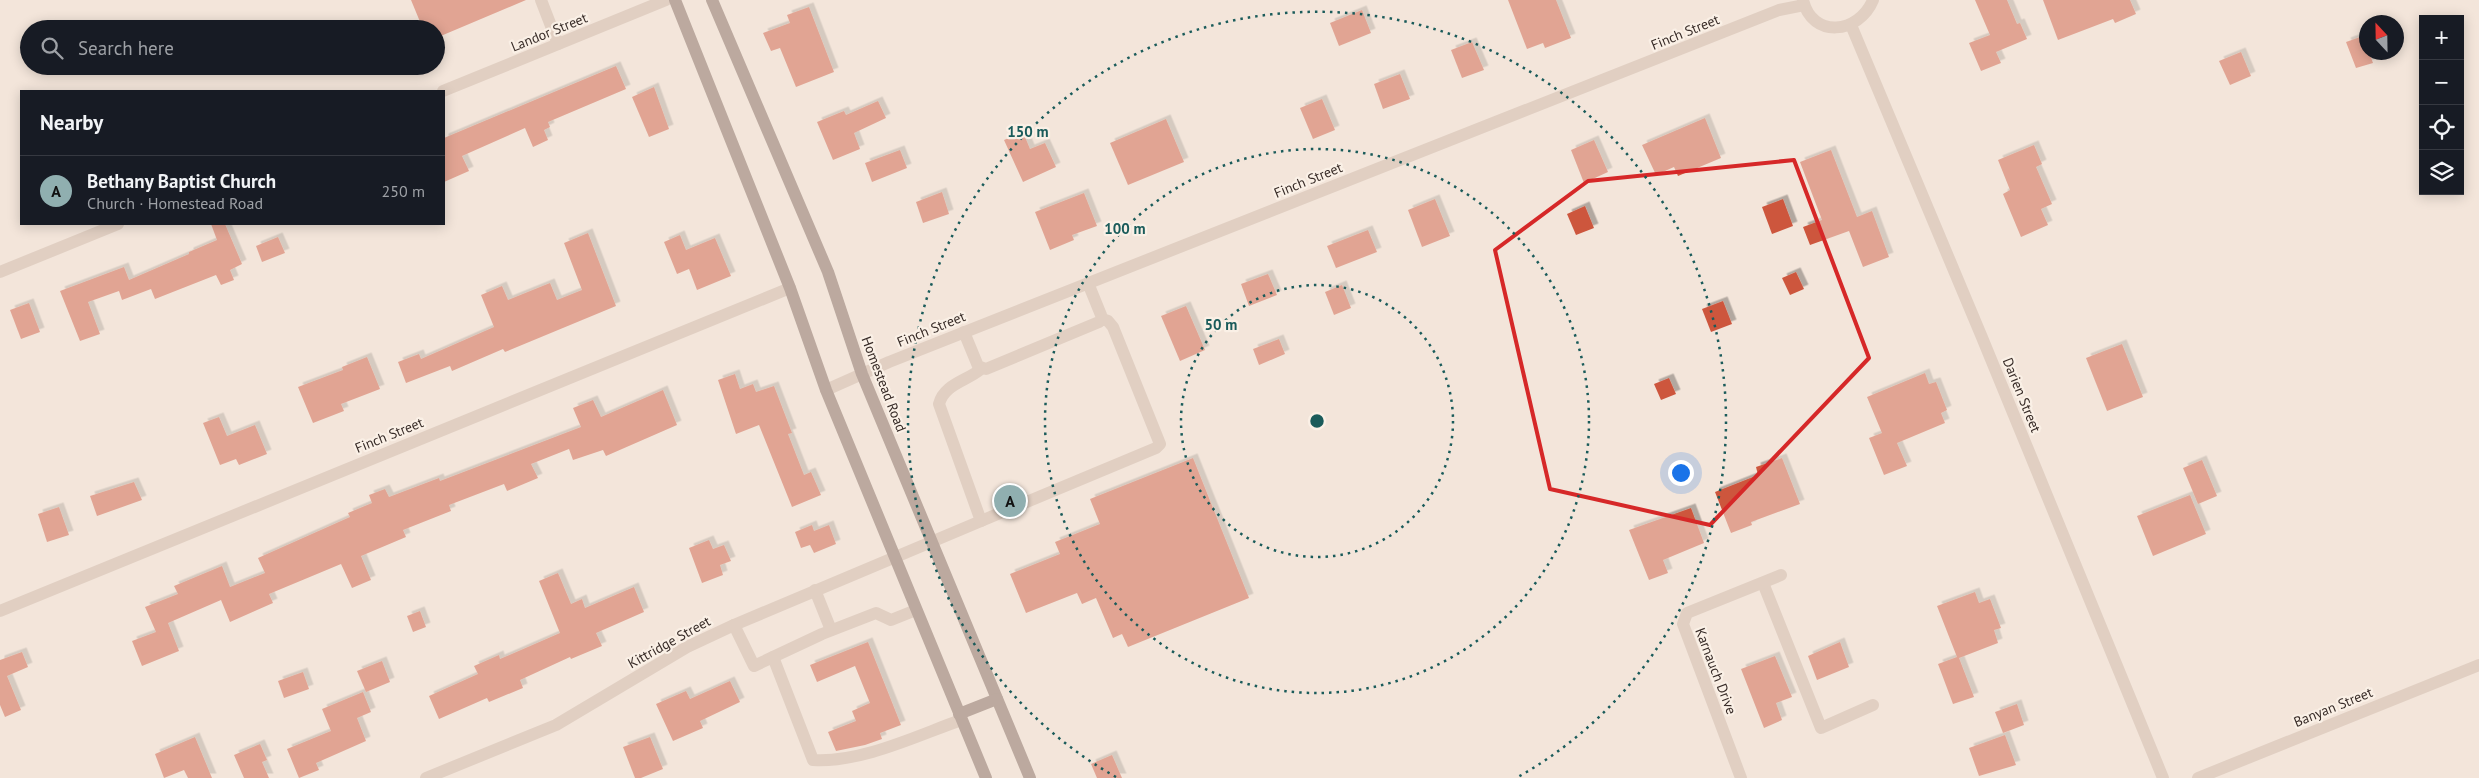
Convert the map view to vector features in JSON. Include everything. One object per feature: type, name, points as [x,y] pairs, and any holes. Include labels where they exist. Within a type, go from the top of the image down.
[{"type":"main road","points":[[675,0],[790,288],[826,390],[986,778]]},
{"type":"main road","name":"Homestead Road","points":[[712,0],[828,272],[862,374],[1030,778]]},
{"type":"main road","points":[[960,717],[996,699]]},
{"type":"street","points":[[541,0],[558,44]]},
{"type":"street","name":"Landor Street","points":[[445,90],[666,0]]},
{"type":"street","points":[[1803,2],[1818,22],[1829,27],[1840,28],[1851,25],[1865,15],[1873,0]]},
{"type":"street","name":"Finch Street","points":[[826,390],[964,332],[1803,2]]},
{"type":"street","name":"Darien Street","points":[[1851,25],[1985,344],[2163,778]]},
{"type":"street","points":[[0,272],[116,225]]},
{"type":"street","points":[[981,521],[939,404],[940,398],[952,386],[981,369],[986,370],[1102,319],[1088,283]]},
{"type":"street","name":"Finch Street","points":[[0,611],[790,288]]},
{"type":"street","name":"Kittridge Street","points":[[426,778],[556,725],[688,647],[734,625],[1156,448],[1160,444],[1113,327],[1108,320],[1102,319]]},
{"type":"street","points":[[964,332],[981,369]]},
{"type":"street","name":"Karnauch Drive","points":[[1741,778],[1683,624],[1688,613],[1782,575]]},
{"type":"street","points":[[1763,583],[1821,728],[1873,705]]},
{"type":"street","points":[[815,590],[830,630]]},
{"type":"street","points":[[734,625],[754,666],[830,630],[876,613],[891,620],[916,610]]},
{"type":"street","points":[[773,657],[813,760],[835,761],[894,744],[960,717]]},
{"type":"street","name":"Banyan Street","points":[[2198,778],[2479,665]]},
{"type":"highlighted area","points":[[1794,160],[1869,358],[1710,525],[1550,489],[1495,250],[1588,181]]},
{"type":"building","points":[[411,0],[526,0],[445,34],[445,20],[419,20]]},
{"type":"building","points":[[1508,0],[1556,0],[1571,38],[1545,48],[1543,43],[1527,49]]},
{"type":"building","points":[[1975,0],[2007,0],[2017,24],[2020,23],[2027,39],[1996,52],[2001,63],[1981,71],[1969,43],[1990,35]]},
{"type":"building","points":[[2043,0],[2130,0],[2136,14],[2115,23],[2113,19],[2058,40]]},
{"type":"building","points":[[809,7],[834,72],[796,87],[780,48],[771,51],[763,33],[790,23],[787,15]]},
{"type":"building","points":[[1362,10],[1371,33],[1339,46],[1330,23]]},
{"type":"building","points":[[2359,37],[2359,60],[2372,60],[2373,63],[2356,68],[2346,42]]},
{"type":"building","points":[[1472,42],[1484,70],[1462,78],[1451,50]]},
{"type":"building","points":[[2241,52],[2251,76],[2230,85],[2219,61]]},
{"type":"building","points":[[616,66],[626,89],[548,122],[550,127],[544,130],[548,140],[533,147],[525,128],[462,156],[469,171],[445,182],[445,138]]},
{"type":"building","points":[[1400,74],[1410,99],[1383,109],[1374,84]]},
{"type":"building","points":[[654,87],[669,129],[649,137],[632,97]]},
{"type":"building","points":[[1322,99],[1335,130],[1313,139],[1300,108]]},
{"type":"building","points":[[878,101],[886,118],[854,133],[860,149],[833,160],[817,122],[844,111],[846,115]]},
{"type":"building","points":[[1705,118],[1721,158],[1678,176],[1674,167],[1656,175],[1642,145]]},
{"type":"building","points":[[1166,119],[1184,162],[1128,185],[1110,143]]},
{"type":"building","points":[[1023,132],[1030,149],[1045,143],[1056,167],[1023,182],[1004,140]]},
{"type":"building","points":[[1594,140],[1608,172],[1584,183],[1571,150]]},
{"type":"building","points":[[2034,145],[2042,164],[2036,167],[2052,204],[2041,209],[2048,225],[2021,237],[2003,194],[2010,190],[1998,160]]},
{"type":"building","points":[[900,150],[907,168],[872,182],[865,163]]},
{"type":"building","points":[[1831,150],[1857,217],[1872,211],[1889,257],[1863,267],[1849,231],[1810,245],[1803,227],[1822,220],[1800,162]]},
{"type":"building","points":[[942,192],[949,214],[923,223],[916,202]]},
{"type":"building","points":[[1084,193],[1097,226],[1072,235],[1074,240],[1050,250],[1035,212]]},
{"type":"building","points":[[1435,199],[1450,236],[1422,247],[1408,210]]},
{"type":"building","points":[[1783,199],[1793,226],[1772,234],[1762,207]]},
{"type":"building","points":[[1585,206],[1594,228],[1576,235],[1567,214]]},
{"type":"building","points":[[211,225],[225,225],[242,264],[230,270],[234,280],[221,285],[216,275],[155,299],[151,289],[122,300],[119,291],[88,302],[100,334],[80,341],[60,291],[124,267],[129,280],[217,240]]},
{"type":"building","points":[[1368,230],[1377,252],[1336,268],[1327,246]]},
{"type":"building","points":[[588,233],[616,306],[505,352],[503,349],[452,371],[450,366],[406,383],[398,362],[419,354],[421,359],[494,327],[481,295],[502,286],[508,300],[550,283],[557,300],[582,290],[564,243]]},
{"type":"building","points":[[680,235],[686,250],[715,238],[731,276],[697,290],[689,269],[677,274],[664,242]]},
{"type":"building","points":[[278,237],[285,253],[262,262],[256,246]]},
{"type":"building","points":[[1796,272],[1804,289],[1790,295],[1782,278]]},
{"type":"building","points":[[1268,274],[1277,295],[1249,306],[1241,284]]},
{"type":"building","points":[[1342,285],[1351,308],[1334,315],[1325,292]]},
{"type":"building","points":[[1723,301],[1732,324],[1711,332],[1702,309]]},
{"type":"building","points":[[29,303],[40,332],[21,339],[10,310]]},
{"type":"building","points":[[1186,306],[1205,350],[1180,361],[1161,316]]},
{"type":"building","points":[[1279,339],[1285,354],[1259,365],[1253,349]]},
{"type":"building","points":[[2122,344],[2143,397],[2107,411],[2086,358]]},
{"type":"building","points":[[367,357],[380,389],[341,404],[344,411],[313,423],[298,387],[343,370],[342,367]]},
{"type":"building","points":[[1925,373],[1929,384],[1936,382],[1947,410],[1941,413],[1945,423],[1897,443],[1907,466],[1884,475],[1869,438],[1882,433],[1867,397]]},
{"type":"building","points":[[735,374],[740,389],[753,384],[756,392],[774,386],[792,433],[788,434],[804,475],[811,472],[821,495],[792,507],[759,425],[736,434],[718,380]]},
{"type":"building","points":[[1669,378],[1676,394],[1661,400],[1654,384]]},
{"type":"building","points":[[663,390],[677,425],[606,456],[603,450],[573,460],[569,449],[531,464],[538,478],[507,491],[504,484],[449,505],[451,511],[403,530],[406,537],[361,556],[371,580],[352,588],[341,564],[269,594],[273,603],[230,622],[221,600],[168,623],[179,651],[142,666],[132,641],[156,632],[145,607],[178,594],[174,586],[222,566],[230,587],[265,573],[258,558],[350,517],[348,513],[372,503],[369,495],[385,489],[389,497],[439,478],[440,481],[581,427],[573,408],[593,400],[601,417]]},
{"type":"building","points":[[219,417],[227,436],[255,425],[267,454],[239,465],[236,459],[220,465],[203,423]]},
{"type":"building","points":[[1193,458],[1249,598],[1128,647],[1122,634],[1113,638],[1096,598],[1082,604],[1077,593],[1026,613],[1010,574],[1060,554],[1055,542],[1100,524],[1090,499]]},
{"type":"building","points":[[1782,458],[1800,504],[1751,522],[1752,525],[1731,533],[1715,492],[1758,475],[1756,467]]},
{"type":"building","points":[[2202,460],[2217,496],[2198,504],[2183,468]]},
{"type":"building","points":[[134,482],[142,500],[97,516],[90,496]]},
{"type":"building","points":[[2190,495],[2206,534],[2153,556],[2137,516]]},
{"type":"building","points":[[59,507],[69,535],[47,542],[38,514]]},
{"type":"building","points":[[1691,508],[1704,543],[1663,560],[1668,573],[1649,580],[1629,530]]},
{"type":"building","points":[[812,525],[814,531],[829,525],[836,544],[814,553],[810,545],[801,548],[795,532]]},
{"type":"building","points":[[709,540],[713,549],[724,545],[731,561],[720,565],[723,575],[702,583],[689,548]]},
{"type":"building","points":[[558,573],[571,604],[582,599],[585,608],[634,587],[644,612],[596,633],[602,646],[571,659],[570,657],[520,680],[523,688],[489,702],[487,698],[439,719],[429,696],[478,674],[474,666],[499,655],[500,659],[560,633],[539,581]]},
{"type":"building","points":[[1975,592],[1979,603],[1990,599],[2001,628],[1994,630],[1998,643],[1959,658],[1974,697],[1953,704],[1938,664],[1957,657],[1937,606]]},
{"type":"building","points":[[420,611],[426,627],[413,632],[407,616]]},
{"type":"building","points":[[868,642],[901,725],[880,733],[882,739],[865,745],[836,751],[828,732],[856,721],[852,711],[870,703],[855,666],[817,682],[810,665]]},
{"type":"building","points":[[1840,642],[1849,667],[1817,680],[1808,656]]},
{"type":"building","points":[[22,652],[28,667],[7,676],[21,710],[5,717],[0,705],[0,660]]},
{"type":"building","points":[[1775,656],[1792,697],[1776,703],[1782,720],[1764,728],[1741,669]]},
{"type":"building","points":[[382,661],[390,682],[366,692],[357,671]]},
{"type":"building","points":[[303,672],[309,689],[284,698],[278,681]]},
{"type":"building","points":[[730,681],[740,702],[700,721],[703,728],[673,741],[656,704],[686,691],[690,699]]},
{"type":"building","points":[[363,692],[371,712],[357,718],[366,741],[316,763],[319,770],[299,778],[287,749],[331,731],[322,709]]},
{"type":"building","points":[[2017,704],[2024,725],[2003,733],[1995,712]]},
{"type":"building","points":[[2005,735],[2016,765],[1979,776],[1969,748]]},
{"type":"building","points":[[195,737],[212,778],[188,778],[184,770],[164,778],[155,754]]},
{"type":"building","points":[[650,737],[663,769],[641,778],[635,778],[623,747]]},
{"type":"building","points":[[260,744],[267,760],[262,762],[269,778],[244,778],[234,755]]},
{"type":"building","points":[[1112,755],[1122,778],[1097,778],[1091,764]]},
{"type":"place","name":"Bethany Baptist Church","points":[[1010,501]]}]
